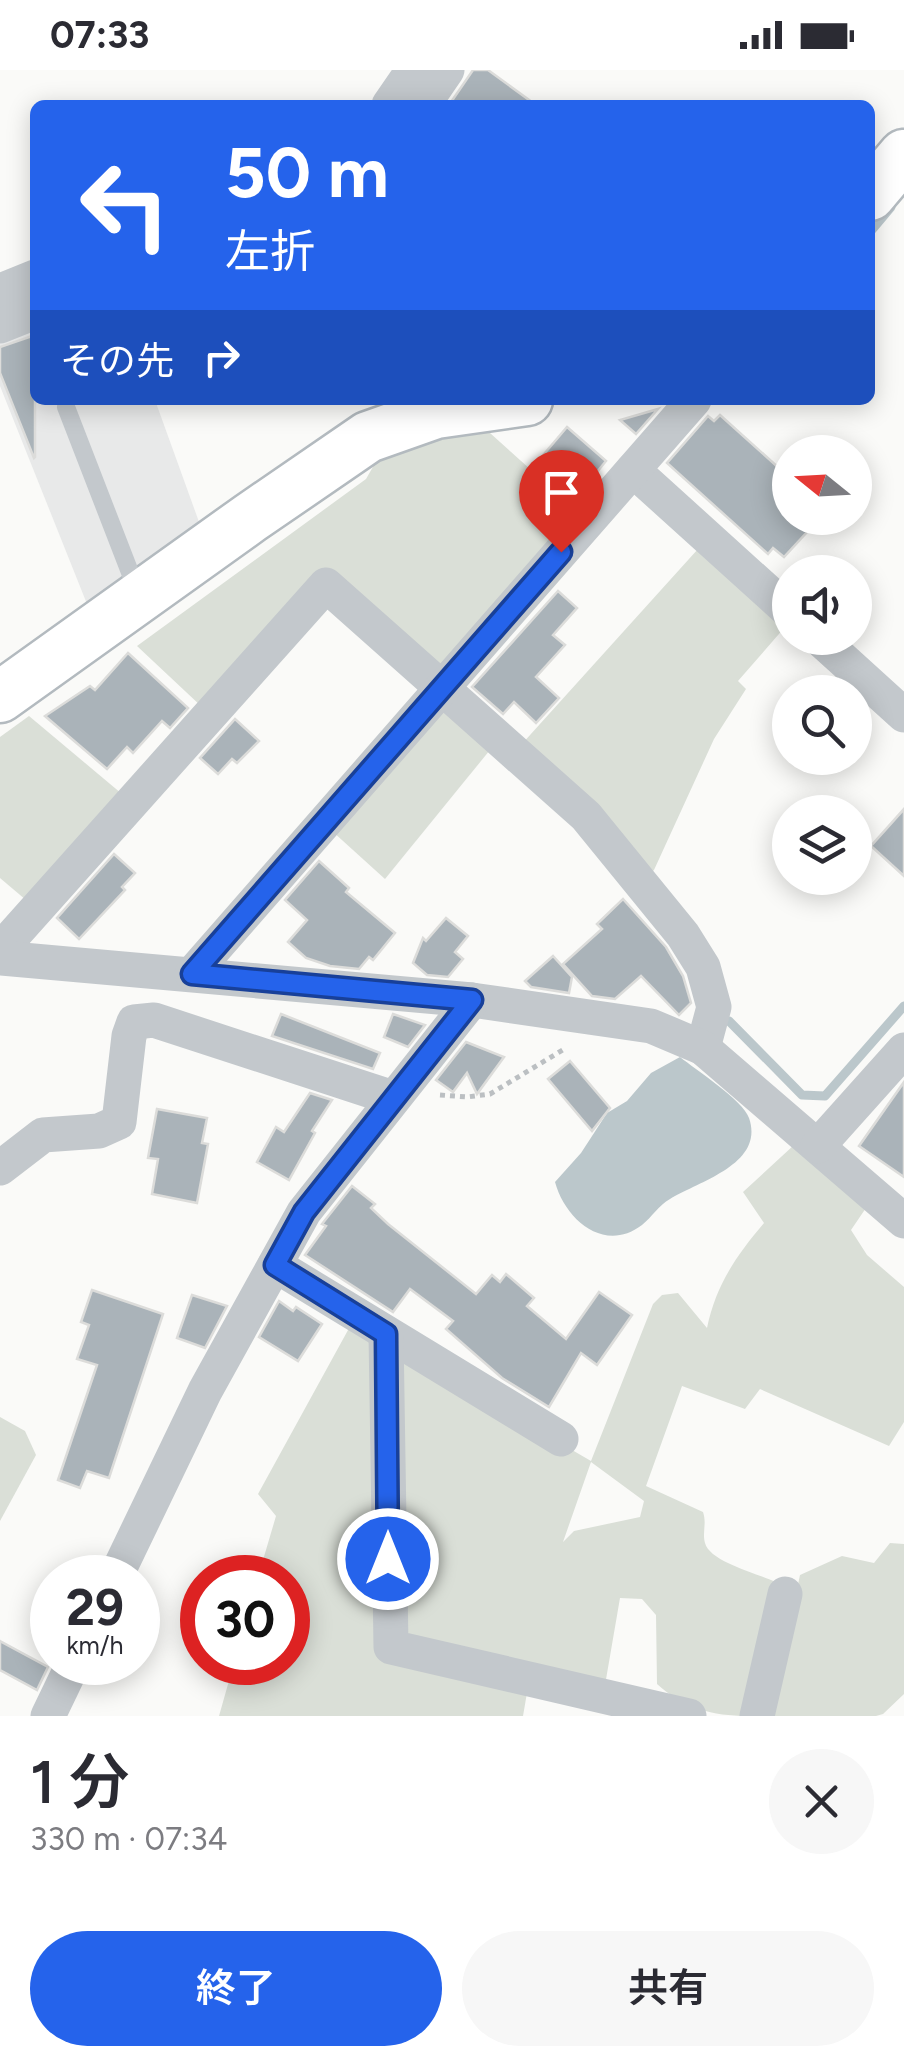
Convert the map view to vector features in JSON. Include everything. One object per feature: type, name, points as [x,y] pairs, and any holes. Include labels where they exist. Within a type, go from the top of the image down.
[{"type":"street","points":[[392,100],[413,70]]},
{"type":"street","points":[[427,100],[448,70]]},
{"type":"street","points":[[875,189],[904,155]]},
{"type":"street","points":[[0,291],[30,280]]},
{"type":"street","points":[[0,326],[30,314]]},
{"type":"street","points":[[0,697],[368,438],[436,413],[492,405]]},
{"type":"street","points":[[192,974],[690,405]]},
{"type":"street","points":[[633,470],[772,596]]},
{"type":"street","points":[[0,950],[326,584],[586,816],[703,967],[714,1008],[702,1048]]},
{"type":"street","points":[[837,655],[904,715]]},
{"type":"street","points":[[0,958],[472,1000],[651,1026],[702,1048],[904,1222]]},
{"type":"street","points":[[126,1555],[205,1391],[304,1212],[472,1000]]},
{"type":"street","points":[[0,1168],[43,1135],[99,1132],[119,1122],[134,1022],[154,1020],[395,1095]]},
{"type":"street","points":[[818,1146],[904,1050]]},
{"type":"street","points":[[275,1265],[561,1440]]},
{"type":"street","points":[[386,1334],[390,1647],[690,1716]]},
{"type":"street","points":[[757,1716],[785,1594]]},
{"type":"street","points":[[48,1716],[63,1685]]},
{"type":"lane","points":[[66,407],[140,596]]},
{"type":"path","points":[[395,1095],[467,1098],[490,1094],[614,1018]]},
{"type":"shaded area","points":[[30,322],[30,405],[157,405],[203,533],[91,614],[0,386],[0,334]]},
{"type":"shaded area","points":[[480,424],[579,513],[437,672],[323,569],[202,707],[137,646],[366,479],[378,458]]},
{"type":"shaded area","points":[[698,549],[772,615],[772,642],[738,681],[746,689],[714,739],[654,870],[646,877],[521,745]]},
{"type":"shaded area","points":[[443,700],[494,745],[385,879],[332,831]]},
{"type":"shaded area","points":[[29,716],[122,794],[26,900],[0,878],[0,737]]},
{"type":"shaded area","points":[[680,1057],[745,1111],[751,1134],[747,1148],[726,1169],[666,1202],[642,1225],[614,1236],[600,1234],[577,1220],[555,1182],[581,1153],[607,1113],[627,1101],[651,1073]]},
{"type":"shaded area","points":[[794,1145],[868,1205],[851,1230],[867,1255],[904,1287],[904,1422],[889,1446],[760,1389],[745,1409],[682,1386],[646,1486],[703,1512],[705,1543],[716,1556],[775,1582],[747,1716],[699,1709],[657,1684],[656,1615],[642,1599],[620,1598],[604,1691],[403,1642],[395,1347],[591,1461],[653,1304],[662,1295],[678,1293],[707,1328],[728,1272],[764,1223],[743,1192]],"holes":[[[591,1462],[644,1501],[640,1517],[574,1531],[563,1542]]]},
{"type":"shaded area","points":[[353,1321],[381,1338],[381,1635],[528,1687],[523,1716],[219,1716],[228,1685],[310,1685],[310,1555],[264,1555],[276,1516],[258,1494]]},
{"type":"shaded area","points":[[0,1417],[25,1431],[36,1455],[0,1521]]},
{"type":"shaded area","points":[[890,1543],[904,1544],[904,1694],[876,1716],[770,1716],[800,1575],[842,1556],[874,1563]]},
{"type":"building","points":[[473,70],[488,70],[529,100],[452,100]]},
{"type":"building","points":[[30,337],[34,458],[0,373],[0,347]]},
{"type":"building","points":[[658,409],[636,434],[620,420]]},
{"type":"building","points":[[720,415],[772,462],[772,535],[804,535],[786,555],[773,548],[768,554],[667,463],[708,416],[714,421]]},
{"type":"building","points":[[567,427],[606,461],[575,499],[533,467]]},
{"type":"building","points":[[558,591],[577,608],[553,635],[565,645],[536,677],[559,698],[536,723],[514,702],[503,714],[472,687]]},
{"type":"building","points":[[128,653],[188,708],[170,728],[162,721],[133,753],[127,747],[107,769],[45,716],[90,686],[95,690]]},
{"type":"building","points":[[235,719],[259,741],[237,763],[232,759],[218,774],[200,758]]},
{"type":"building","points":[[904,809],[904,876],[872,845]]},
{"type":"building","points":[[114,854],[135,873],[122,887],[125,890],[79,939],[57,918]]},
{"type":"building","points":[[319,861],[349,888],[346,892],[395,933],[373,960],[369,957],[359,969],[306,958],[288,942],[307,920],[285,900]]},
{"type":"building","points":[[623,899],[666,947],[683,976],[691,1003],[679,1015],[641,976],[615,999],[592,996],[563,964],[602,929],[597,924]]},
{"type":"building","points":[[446,918],[468,936],[455,952],[463,959],[448,977],[427,975],[413,963],[423,938],[426,941]]},
{"type":"building","points":[[553,956],[572,977],[569,993],[531,987],[525,981]]},
{"type":"building","points":[[281,1014],[380,1053],[373,1069],[272,1036]]},
{"type":"building","points":[[393,1014],[425,1025],[408,1047],[384,1037]]},
{"type":"building","points":[[466,1042],[504,1057],[477,1094],[467,1073],[453,1092],[436,1080]]},
{"type":"building","points":[[570,1061],[610,1108],[592,1131],[548,1079]]},
{"type":"building","points":[[904,1082],[904,1177],[859,1146]]},
{"type":"building","points":[[310,1093],[332,1100],[289,1180],[257,1162],[276,1127],[284,1132]]},
{"type":"building","points":[[157,1109],[207,1118],[202,1143],[208,1144],[197,1203],[152,1194],[158,1159],[148,1158]]},
{"type":"building","points":[[352,1186],[375,1204],[371,1208],[388,1224],[476,1294],[492,1275],[500,1282],[506,1274],[534,1298],[527,1306],[566,1339],[599,1292],[632,1315],[597,1365],[581,1353],[549,1407],[502,1378],[446,1329],[453,1321],[410,1289],[393,1312],[305,1255],[326,1226],[322,1224]]},
{"type":"building","points":[[92,1290],[163,1314],[109,1478],[87,1471],[80,1488],[58,1480],[97,1365],[77,1359],[89,1325],[81,1322]]},
{"type":"building","points":[[192,1295],[227,1306],[205,1348],[177,1338]]},
{"type":"building","points":[[279,1301],[322,1324],[298,1361],[259,1337]]},
{"type":"building","points":[[0,1641],[30,1657],[30,1685],[39,1685],[37,1690],[0,1670]]},
{"type":"waterway","points":[[875,226],[891,207]]},
{"type":"waterway","points":[[729,1021],[802,1095],[825,1096],[904,1006]]},
{"type":"route","points":[[388,1559],[386,1334],[275,1265],[304,1212],[472,1000],[192,974],[561,552]]}]
